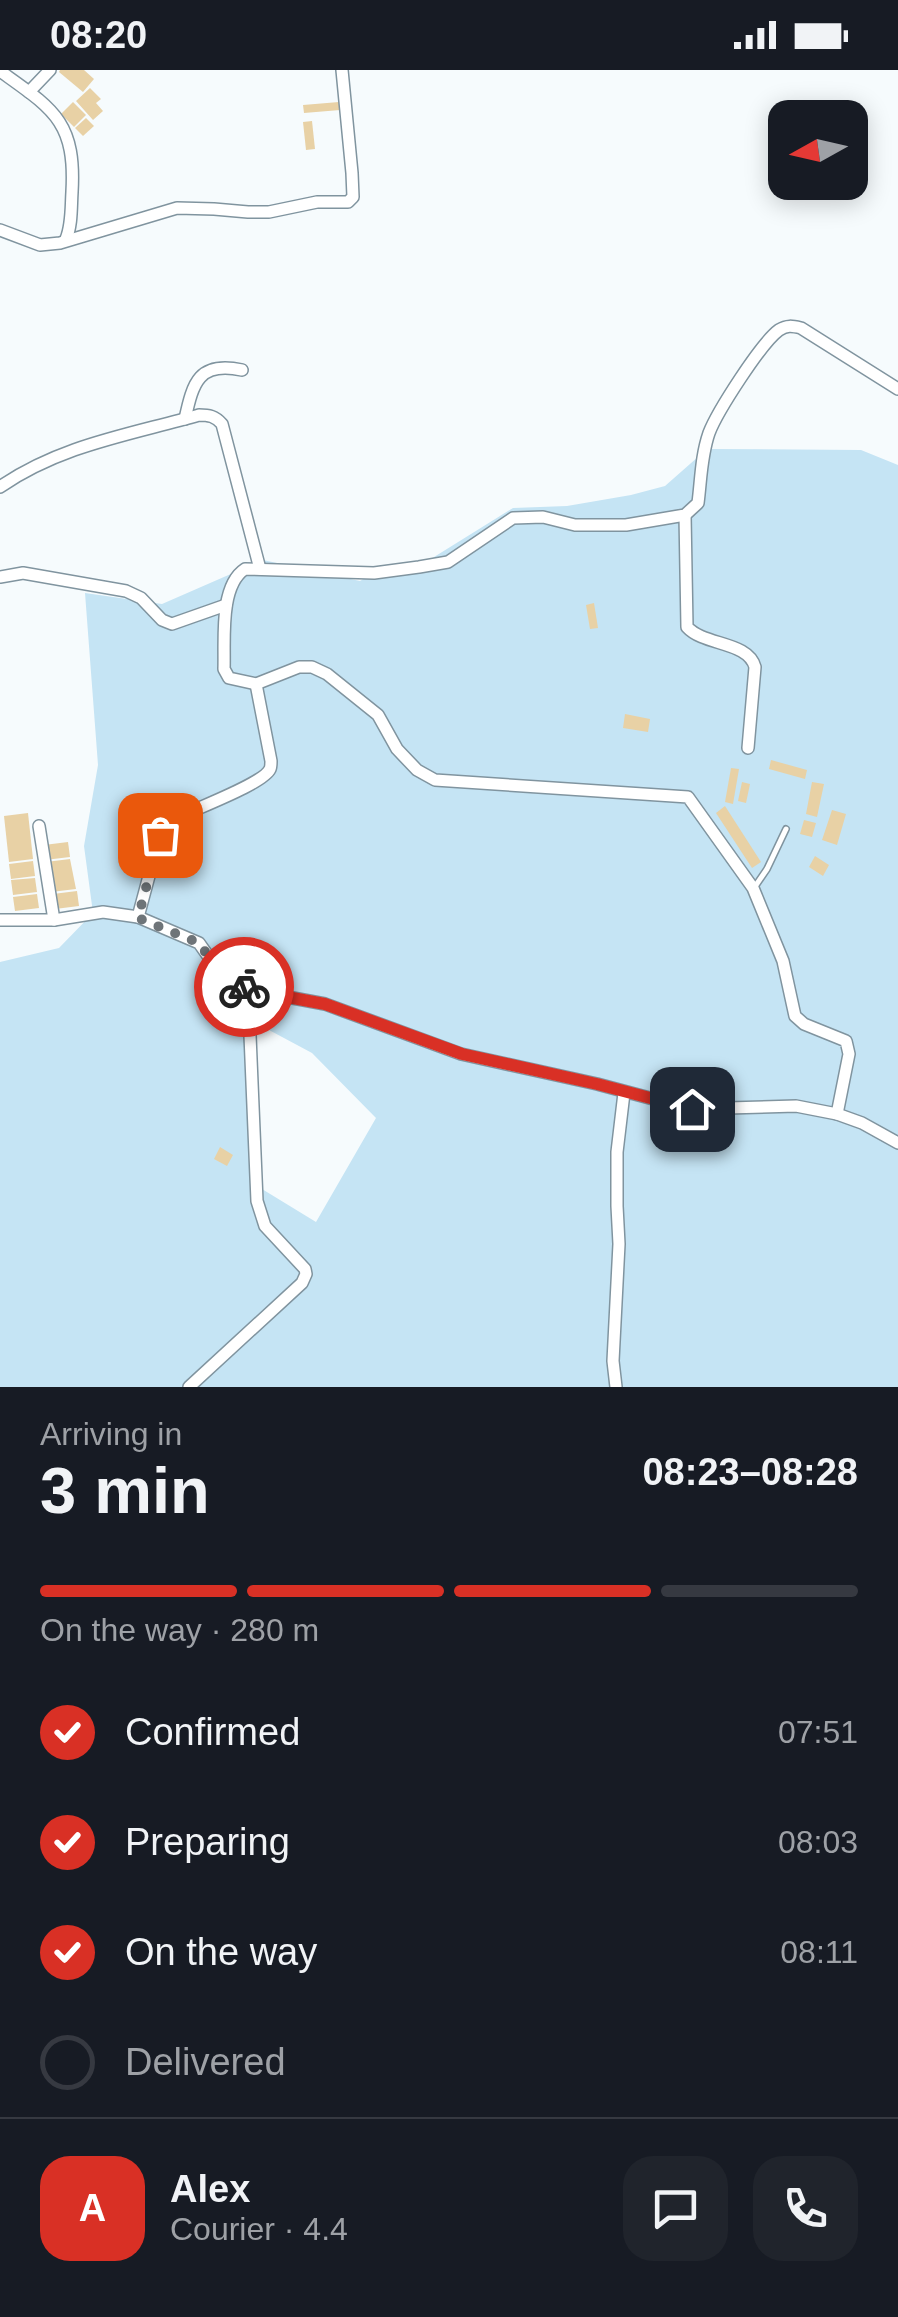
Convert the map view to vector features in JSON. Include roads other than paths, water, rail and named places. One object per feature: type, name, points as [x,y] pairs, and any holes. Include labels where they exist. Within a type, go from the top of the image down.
[{"type":"street","points":[[29,92],[50,70]]},
{"type":"street","points":[[0,230],[40,245],[176,208],[268,212],[317,202],[348,202],[353,197],[352,172],[342,70]]},
{"type":"street","points":[[0,71],[56,115],[66,130],[72,178],[70,230],[66,240]]},
{"type":"street","points":[[838,1114],[846,1041],[804,1024],[795,1016],[783,962],[754,888],[688,797],[435,780],[417,770],[397,749],[378,715],[327,674],[312,667],[299,667],[256,684],[234,680],[224,670],[226,604],[230,588],[239,573],[246,570],[374,572],[420,568],[448,562],[513,518],[543,517],[575,525],[626,525],[685,514],[698,503],[710,432],[726,401],[766,343],[782,328],[801,328],[898,389]]},
{"type":"street","points":[[185,419],[199,376],[224,366],[242,370]]},
{"type":"street","points":[[0,487],[22,472],[97,441],[209,415],[222,424],[260,569]]},
{"type":"street","points":[[685,514],[690,632],[753,659],[748,748]]},
{"type":"street","points":[[0,577],[23,572],[126,591],[142,598],[162,620],[172,624],[226,604]]},
{"type":"street","points":[[138,918],[162,830],[169,821],[262,778],[270,770],[256,684]]},
{"type":"street","points":[[39,826],[54,920]]},
{"type":"street","points":[[0,920],[54,920],[103,912],[138,918],[199,943],[232,982],[325,1004],[462,1054],[692,1109],[796,1106],[838,1114],[898,1143]]},
{"type":"street","points":[[189,1387],[302,1283],[306,1274],[306,1269],[265,1226],[256,1201],[248,988]]},
{"type":"street","points":[[616,1387],[613,1361],[620,1244],[616,1206],[624,1093]]},
{"type":"lane","points":[[754,888],[786,829]]}]
